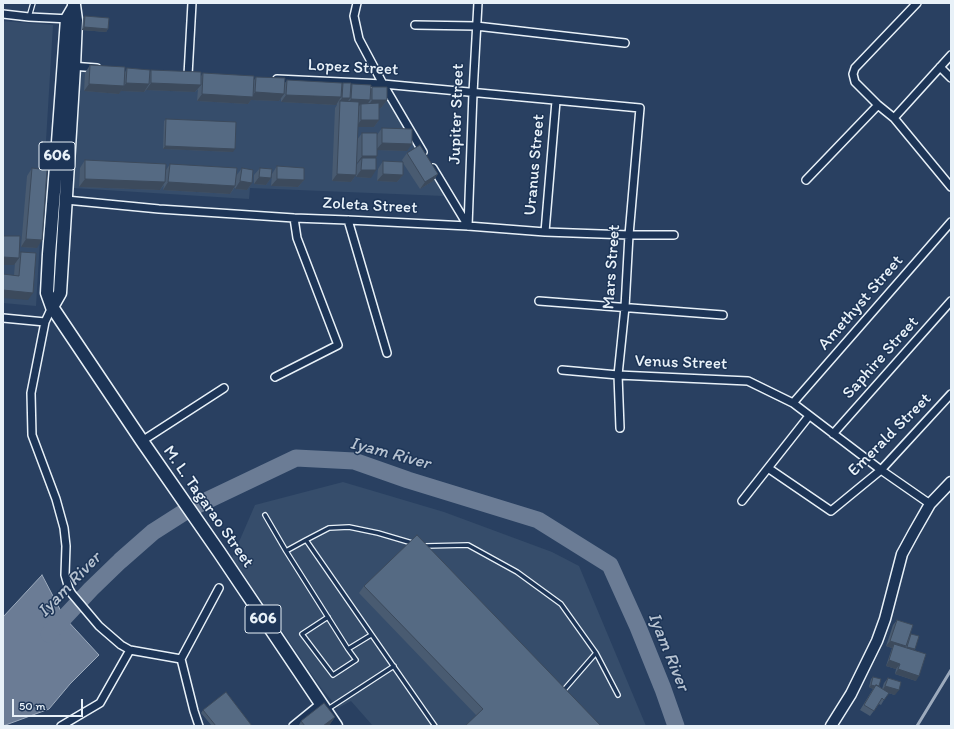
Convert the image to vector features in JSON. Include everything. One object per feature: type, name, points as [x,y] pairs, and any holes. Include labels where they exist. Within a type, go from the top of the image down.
[{"type":"main road","name":"M. L. Tagarao Street","points":[[52,307],[60,293],[66,200],[68,66],[71,19],[74,5]]},
{"type":"main road","name":"M. L. Tagarao Street","points":[[68,66],[58,142],[48,269],[47,293],[52,307],[336,726]]},
{"type":"main road","points":[[831,726],[851,694],[877,641],[885,619],[902,554],[930,504],[951,482]]},
{"type":"street","points":[[192,3],[184,75],[196,75]]},
{"type":"street","points":[[357,3],[354,16],[359,39],[383,84],[468,226]]},
{"type":"street","name":"Jupiter Street","points":[[468,226],[478,3]]},
{"type":"street","points":[[917,3],[856,68],[853,74],[855,82],[878,105],[894,118],[951,187]]},
{"type":"street","points":[[3,14],[29,18],[71,19]]},
{"type":"street","points":[[414,25],[476,26],[625,44]]},
{"type":"street","points":[[894,118],[951,55]]},
{"type":"street","points":[[68,66],[104,69]]},
{"type":"street","points":[[940,67],[951,78]]},
{"type":"street","name":"Lopez Street","points":[[274,79],[383,84],[640,108]]},
{"type":"street","name":"Uranus Street","points":[[545,232],[556,101]]},
{"type":"street","points":[[806,180],[878,105]]},
{"type":"street","name":"Mars Street","points":[[620,428],[618,375],[625,307],[629,235],[640,108]]},
{"type":"street","name":"Zoleta Street","points":[[66,200],[159,209],[294,218],[468,226],[545,232],[674,235]]},
{"type":"street","points":[[275,377],[338,345],[297,238],[294,218]]},
{"type":"street","points":[[348,220],[387,353]]},
{"type":"street","name":"Amethyst Street","points":[[793,403],[951,222]]},
{"type":"street","points":[[538,301],[723,315]]},
{"type":"street","name":"Saphire Street","points":[[834,434],[951,301]]},
{"type":"street","points":[[52,307],[45,322],[31,393],[32,435],[56,499],[64,528],[66,546],[65,575],[67,583],[72,594],[99,626],[121,645],[130,650],[181,659]]},
{"type":"street","points":[[3,318],[45,322]]},
{"type":"street","name":"Venus Street","points":[[562,370],[618,375],[748,381],[793,403],[881,470],[930,504]]},
{"type":"street","points":[[142,441],[224,388]]},
{"type":"street","name":"Emerald Street","points":[[768,468],[831,511],[881,470],[951,394]]},
{"type":"street","points":[[742,501],[809,416]]},
{"type":"street","points":[[199,726],[192,705],[181,659],[219,588]]},
{"type":"street","points":[[61,726],[100,703],[130,650]]},
{"type":"street","points":[[292,726],[323,707]]},
{"type":"lane","points":[[29,18],[33,3]]},
{"type":"lane","points":[[265,515],[286,551],[356,660],[332,675],[302,634],[328,617]]},
{"type":"lane","points":[[286,551],[329,528],[349,527],[378,533],[425,546],[468,545],[517,572],[562,604],[596,653],[618,695]]},
{"type":"lane","points":[[306,540],[435,726]]},
{"type":"lane","points":[[425,546],[430,552]]},
{"type":"lane","points":[[348,649],[371,635]]},
{"type":"lane","points":[[563,691],[596,653]]},
{"type":"lane","points":[[323,707],[394,666]]},
{"type":"lane","points":[[557,686],[568,697]]},
{"type":"shaded area","points":[[3,21],[53,25],[36,306],[3,303]]},
{"type":"shaded area","points":[[81,71],[384,92],[444,196],[250,188],[249,199],[73,188]]},
{"type":"shaded area","points":[[343,482],[444,512],[552,552],[579,566],[646,726],[373,726],[351,701],[338,708],[321,688],[232,558],[255,505]]},
{"type":"shaded area","points":[[42,575],[64,617],[99,655],[70,684],[49,709],[3,726],[3,617]]},
{"type":"building","points":[[85,16],[109,18],[108,29],[84,27]]},
{"type":"building","points":[[90,65],[125,67],[124,86],[89,84]]},
{"type":"building","points":[[127,68],[150,70],[149,84],[126,83]]},
{"type":"building","points":[[151,70],[201,72],[201,85],[151,83]]},
{"type":"building","points":[[203,73],[254,76],[253,97],[202,94]]},
{"type":"building","points":[[256,77],[285,78],[284,94],[255,92]]},
{"type":"building","points":[[287,80],[342,83],[341,97],[286,95]]},
{"type":"building","points":[[343,83],[351,83],[350,98],[342,98]]},
{"type":"building","points":[[352,84],[371,85],[370,100],[351,99]]},
{"type":"building","points":[[372,87],[387,87],[387,100],[372,100]]},
{"type":"building","points":[[340,101],[359,102],[356,175],[337,174]]},
{"type":"building","points":[[379,103],[379,120],[361,120],[361,104]]},
{"type":"building","points":[[166,119],[236,122],[235,149],[165,146]]},
{"type":"building","points":[[382,128],[412,129],[412,144],[382,143]]},
{"type":"building","points":[[362,133],[377,133],[377,156],[362,156]]},
{"type":"building","points":[[420,145],[438,174],[425,182],[407,153]]},
{"type":"building","points":[[362,158],[376,158],[376,170],[361,170]]},
{"type":"building","points":[[85,160],[166,164],[165,182],[85,179]]},
{"type":"building","points":[[383,161],[403,162],[403,175],[383,174]]},
{"type":"building","points":[[170,164],[237,168],[235,186],[168,182]]},
{"type":"building","points":[[277,166],[304,168],[304,180],[277,179]]},
{"type":"building","points":[[32,168],[47,170],[42,240],[26,239]]},
{"type":"building","points":[[242,168],[253,170],[252,183],[240,181]]},
{"type":"building","points":[[260,168],[272,169],[271,178],[259,177]]},
{"type":"building","points":[[3,236],[20,236],[19,258],[3,257]]},
{"type":"building","points":[[21,252],[36,253],[33,293],[3,290],[3,274],[19,276]]},
{"type":"building","points":[[417,535],[601,726],[465,726],[483,709],[364,586]]},
{"type":"building","points":[[897,620],[913,625],[906,646],[890,641]]},
{"type":"building","points":[[911,634],[919,636],[915,649],[907,647]]},
{"type":"building","points":[[894,644],[926,654],[919,676],[898,669],[900,664],[889,660]]},
{"type":"building","points":[[873,677],[881,679],[879,686],[871,685]]},
{"type":"building","points":[[888,678],[901,682],[899,690],[885,686]]},
{"type":"building","points":[[876,685],[889,693],[884,700],[882,698],[874,711],[864,705]]},
{"type":"building","points":[[226,692],[252,726],[216,726],[203,710]]},
{"type":"building","points":[[324,703],[335,717],[323,726],[305,726],[301,721]]},
{"type":"waterway","name":"Iyam River","points":[[49,634],[91,589],[120,561],[153,532],[189,509],[296,458],[354,461],[408,480],[538,520],[610,565],[638,627],[676,726]]},
{"type":"waterway","points":[[917,726],[951,670]]}]
